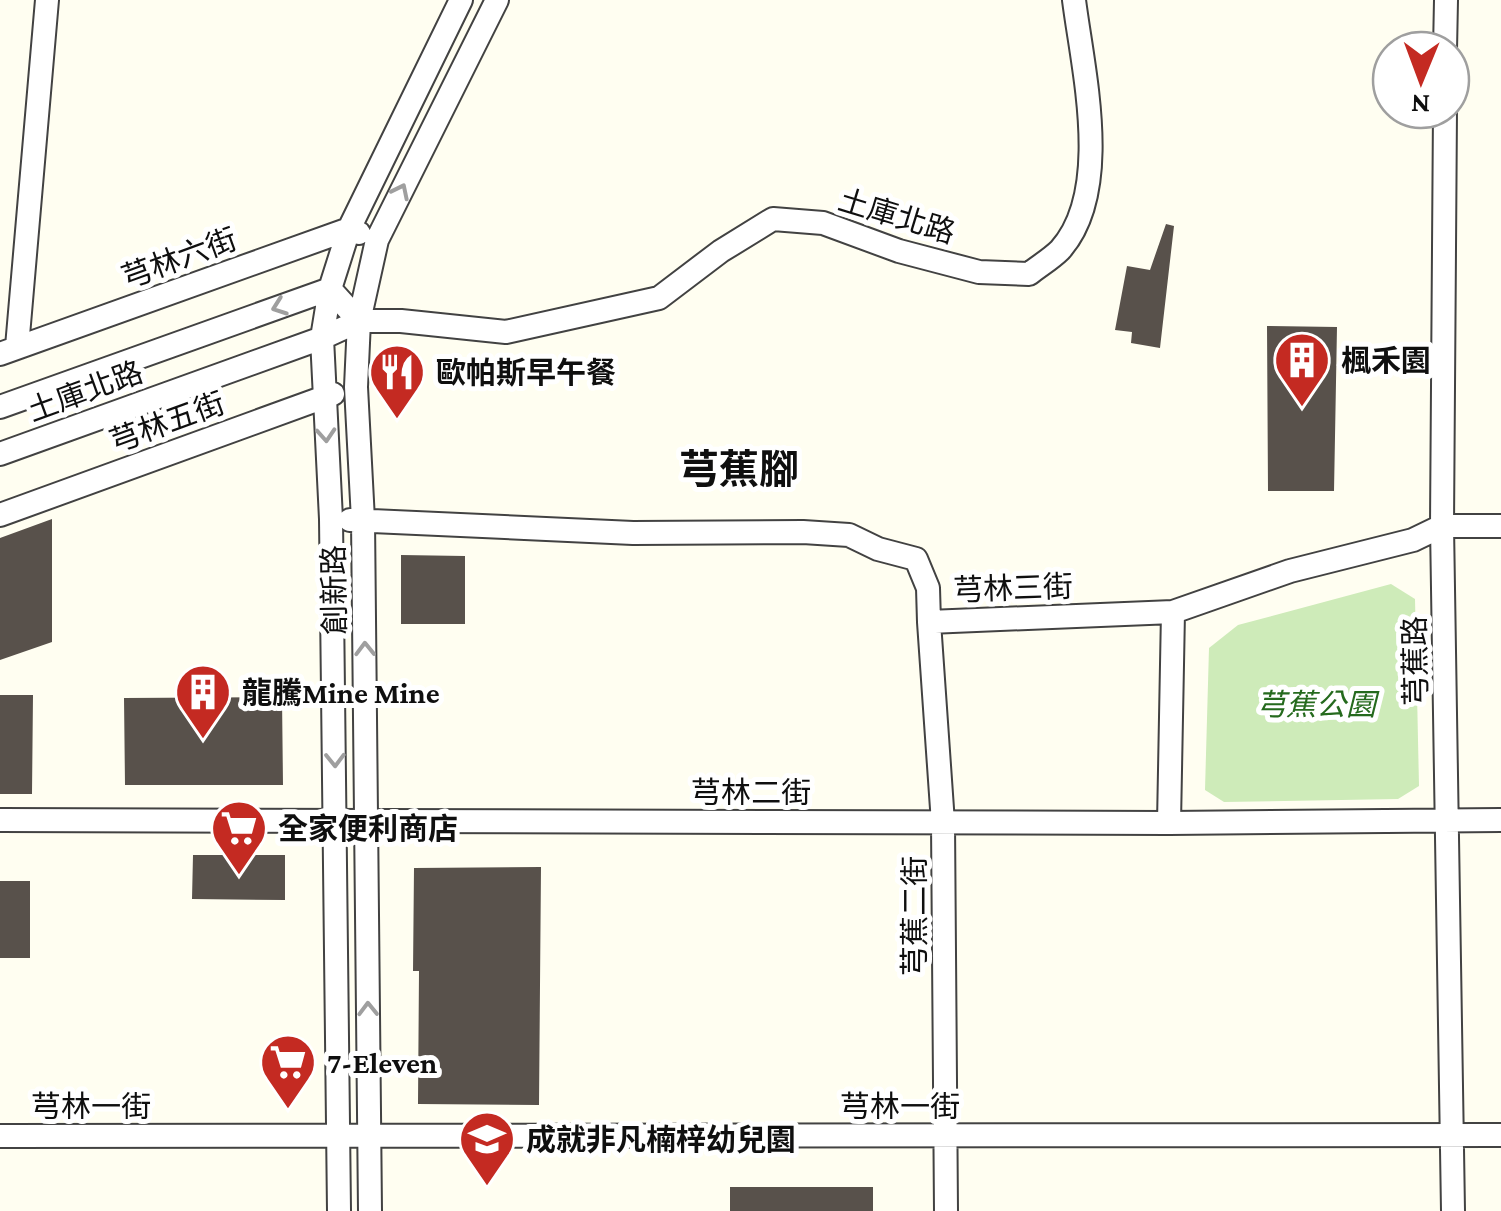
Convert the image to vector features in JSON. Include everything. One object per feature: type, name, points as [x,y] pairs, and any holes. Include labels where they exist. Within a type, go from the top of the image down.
[{"type":"street","points":[[8,350],[47,0]]},
{"type":"street","name":"創新路","points":[[339,1211],[332,519],[322,338],[330,289],[348,229],[461,0]]},
{"type":"street","name":"創新路","points":[[370,1211],[364,520],[356,387],[358,321],[377,240],[497,0]]},
{"type":"street","name":"土庫北路","points":[[0,454],[322,338],[358,321],[401,321],[506,332],[659,298],[721,251],[773,219],[823,223],[899,251],[980,272],[1029,274],[1061,249],[1082,210],[1088,174],[1091,132],[1074,0]]},
{"type":"street","points":[[1445,30],[1446,0]]},
{"type":"street","name":"芎蕉路","points":[[1445,130],[1442,526],[1453,1211]]},
{"type":"street","points":[[348,229],[377,240]]},
{"type":"street","name":"芎林六街","points":[[8,350],[348,229]]},
{"type":"street","points":[[330,289],[358,321]]},
{"type":"street","name":"土庫北路","points":[[0,407],[330,289]]},
{"type":"street","name":"芎林五街","points":[[0,515],[356,387]]},
{"type":"street","name":"芎林三街","points":[[332,519],[634,533],[850,535],[916,559],[928,588],[929,622],[1173,612],[1290,571],[1412,540],[1442,526],[1501,526]]},
{"type":"street","points":[[1170,823],[1173,612]]},
{"type":"street","name":"芎蕉二街","points":[[929,622],[944,823],[946,1211]]},
{"type":"street","name":"芎林二街","points":[[0,820],[1501,820]]},
{"type":"street","name":"芎林一街","points":[[0,1136],[1501,1135]]},
{"type":"green space","name":"芎蕉公園","points":[[1391,584],[1415,599],[1419,786],[1398,799],[1224,802],[1205,790],[1209,648],[1238,625]]},
{"type":"building","points":[[1166,224],[1174,226],[1160,348],[1131,343],[1132,332],[1115,330],[1127,266],[1150,270]]},
{"type":"building","name":"楓禾園","points":[[1267,326],[1337,327],[1334,491],[1268,491]]},
{"type":"building","points":[[52,519],[52,642],[0,660],[0,538]]},
{"type":"building","points":[[401,555],[465,556],[465,624],[401,624]]},
{"type":"building","points":[[0,695],[33,695],[32,794],[0,794]]},
{"type":"building","name":"龍騰Mine Mine","points":[[282,697],[283,785],[125,785],[124,698]]},
{"type":"building","name":"全家便利商店","points":[[193,855],[285,855],[285,900],[192,899]]},
{"type":"building","points":[[541,867],[539,1105],[418,1104],[419,971],[413,971],[414,868]]},
{"type":"building","points":[[0,881],[30,881],[30,958],[0,958]]},
{"type":"building","points":[[730,1187],[873,1187],[873,1211],[730,1211]]},
{"type":"place","name":"楓禾園","points":[[1302,409]]},
{"type":"place","name":"歐帕斯早午餐","points":[[397,421]]},
{"type":"place","name":"龍騰Mine Mine","points":[[203,741]]},
{"type":"place","name":"全家便利商店","points":[[239,877]]},
{"type":"place","name":"7-Eleven","points":[[288,1111]]},
{"type":"place","name":"成就非凡楠梓幼兒園","points":[[487,1188]]},
{"type":"district","name":"芎蕉腳","points":[[739,469]]}]
